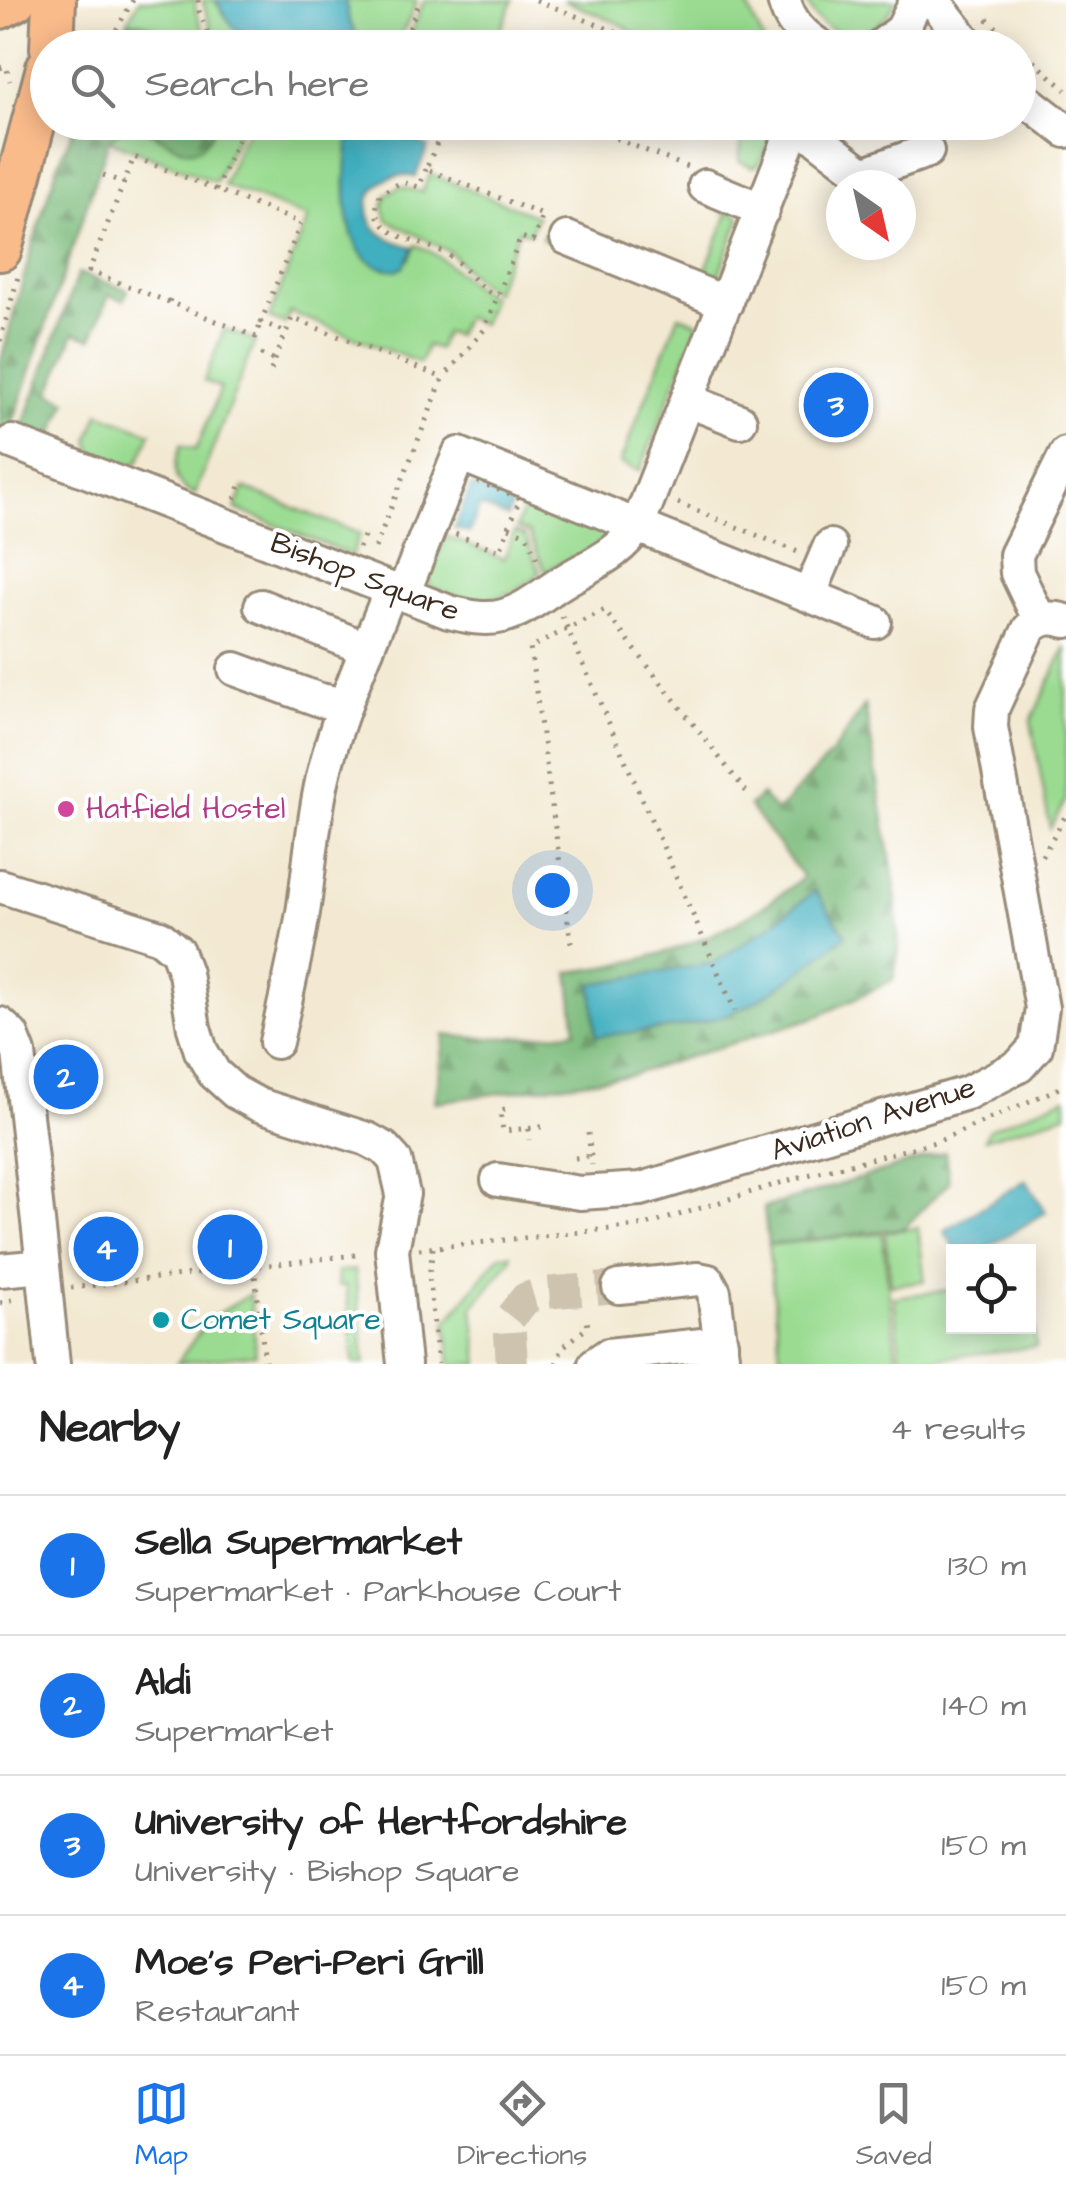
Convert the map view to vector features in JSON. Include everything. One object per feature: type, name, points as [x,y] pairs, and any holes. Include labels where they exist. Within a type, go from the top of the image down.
[{"type":"main road","points":[[0,7],[14,0]]},
{"type":"main road","points":[[53,30],[54,0]]},
{"type":"main road","points":[[0,249],[30,136]]},
{"type":"street","points":[[902,30],[918,0]]},
{"type":"street","points":[[933,0],[957,30]]},
{"type":"street","points":[[1036,108],[1066,131]]},
{"type":"street","name":"Bishop Square","points":[[12,442],[475,618],[502,616],[526,607],[606,559],[638,525],[791,140]]},
{"type":"street","points":[[818,140],[863,174],[927,151]]},
{"type":"street","points":[[703,174],[767,200]]},
{"type":"street","points":[[567,238],[726,303]]},
{"type":"street","points":[[688,401],[740,422]]},
{"type":"street","points":[[276,1042],[304,903],[310,832],[324,772],[387,583],[459,454],[638,525],[821,567],[874,622]]},
{"type":"street","name":"Aviation Avenue","points":[[498,1180],[580,1192],[641,1189],[967,1092],[1019,1066],[1036,1047],[1042,1008],[991,727],[992,709],[1021,639],[1053,620],[1017,573],[1016,555],[1066,454]]},
{"type":"street","points":[[260,606],[367,649]]},
{"type":"street","points":[[235,669],[345,706]]},
{"type":"street","points":[[0,886],[160,938],[177,951],[185,972],[194,1028],[214,1073],[235,1092],[259,1105],[367,1139],[396,1160],[404,1194],[392,1250],[404,1364]]},
{"type":"street","points":[[0,1024],[12,1035],[19,1053],[54,1364]]},
{"type":"street","points":[[0,1270],[44,1279]]},
{"type":"street","points":[[594,1364],[608,1356],[722,1353],[714,1292],[708,1281],[698,1278],[619,1287]]},
{"type":"path","points":[[116,30],[132,0]]},
{"type":"path","points":[[198,0],[206,30]]},
{"type":"path","points":[[409,30],[420,0]]},
{"type":"path","points":[[533,0],[612,30]]},
{"type":"path","points":[[984,16],[1000,30]]},
{"type":"path","points":[[1036,63],[1066,90]]},
{"type":"path","points":[[216,190],[240,140]]},
{"type":"path","points":[[438,140],[419,187],[394,184],[381,193],[376,209],[378,218],[391,230],[446,254],[476,284],[498,296]]},
{"type":"path","points":[[619,140],[703,174]]},
{"type":"path","points":[[134,157],[301,223],[256,337],[89,271],[124,183],[134,157]]},
{"type":"path","points":[[387,583],[408,465],[443,378],[484,330],[521,237],[533,241],[543,215],[426,169]]},
{"type":"path","points":[[103,175],[124,183]]},
{"type":"path","points":[[271,370],[292,318],[443,378]]},
{"type":"path","points":[[262,322],[286,332]]},
{"type":"path","points":[[261,354],[275,360]]},
{"type":"path","points":[[400,461],[408,465]]},
{"type":"path","points":[[468,478],[520,498],[508,528],[500,551],[447,530],[468,478]]},
{"type":"path","points":[[652,493],[821,567]]},
{"type":"path","points":[[508,528],[527,535],[735,1011]]},
{"type":"path","points":[[571,943],[530,648],[604,610],[748,794]]},
{"type":"path","points":[[1017,868],[1036,865],[1066,815]]},
{"type":"path","points":[[505,1109],[500,1110],[502,1131],[549,1126]]},
{"type":"path","points":[[528,1128],[529,1140]]},
{"type":"path","points":[[575,1158],[591,1156]]},
{"type":"path","points":[[433,1248],[429,1277],[438,1364]]},
{"type":"path","points":[[44,1279],[254,1266],[392,1250]]},
{"type":"path","points":[[254,1266],[265,1363],[256,1364]]},
{"type":"path","points":[[556,1364],[563,1348],[588,1327],[587,1321]]},
{"type":"green space","points":[[139,0],[195,0],[203,30],[156,30],[147,24],[126,25]]},
{"type":"green space","points":[[202,0],[215,0],[239,30],[212,30]]},
{"type":"green space","points":[[345,0],[417,0],[403,30],[354,30]]},
{"type":"green space","points":[[424,0],[513,0],[501,30],[413,30]]},
{"type":"green space","points":[[563,0],[745,0],[758,30],[629,30]]},
{"type":"green space","points":[[806,0],[896,0],[888,14],[866,30],[835,30],[814,15]]},
{"type":"green space","points":[[131,22],[156,30],[126,30]]},
{"type":"green space","points":[[69,140],[109,140],[6,443],[0,446],[0,364],[57,167]]},
{"type":"green space","points":[[109,140],[235,140],[215,182]]},
{"type":"green space","points":[[166,140],[206,140],[190,150]]},
{"type":"green space","points":[[349,140],[346,203],[356,240],[383,267],[409,260],[416,245],[428,250],[492,297],[482,324],[464,317],[456,336],[445,332],[438,349],[427,345],[420,363],[290,312],[285,324],[269,318],[308,218],[223,185],[240,143]]},
{"type":"green space","points":[[742,140],[769,140],[758,165],[752,167],[739,161]]},
{"type":"green space","points":[[430,174],[537,216],[530,234],[519,230],[494,292],[474,278],[450,252],[387,220],[383,207],[387,194],[400,187],[422,192]]},
{"type":"green space","points":[[717,207],[739,215],[740,219],[714,287],[542,239],[549,220],[563,225],[565,221],[703,276],[728,214]]},
{"type":"green space","points":[[78,273],[128,290],[124,300],[109,295],[92,339],[74,333],[50,393],[67,401],[50,442],[22,429]]},
{"type":"green space","points":[[679,315],[699,323],[640,471],[620,463]]},
{"type":"green space","points":[[224,329],[255,341],[195,494],[177,480],[176,460],[181,445],[196,450],[221,388],[204,381]]},
{"type":"green space","points":[[99,413],[151,433],[138,463],[126,466],[92,451],[89,440]]},
{"type":"green space","points":[[244,488],[360,534],[352,555],[235,509]]},
{"type":"green space","points":[[526,502],[609,534],[594,548],[545,571],[529,533],[516,528]]},
{"type":"green space","points":[[514,532],[525,536],[540,573],[527,583],[500,596],[473,599],[429,585],[428,576],[446,536],[504,559]]},
{"type":"green space","points":[[1066,646],[1066,800],[1050,828],[1031,721]]},
{"type":"green space","points":[[865,705],[895,886],[899,950],[893,980],[819,1016],[631,1075],[435,1102],[445,1035],[511,1038],[576,1031],[569,972],[633,961],[693,942],[750,915],[803,877],[749,806],[762,795],[776,812],[833,752]]},
{"type":"green space","points":[[1066,1097],[1066,1114],[985,1139],[989,1129]]},
{"type":"green space","points":[[945,1152],[949,1182],[904,1228],[768,1245],[764,1208]]},
{"type":"green space","points":[[918,1228],[925,1281],[891,1285],[885,1232]]},
{"type":"green space","points":[[882,1233],[897,1362],[781,1364],[768,1245]]},
{"type":"green space","points":[[511,1254],[473,1307],[479,1364],[451,1364],[446,1323],[500,1255]]},
{"type":"green space","points":[[355,1270],[365,1364],[354,1364],[346,1286],[338,1286],[337,1272]]},
{"type":"green space","points":[[946,1291],[946,1334],[1035,1334],[1036,1347],[901,1362],[894,1297]]},
{"type":"green space","points":[[250,1294],[256,1354],[177,1363],[207,1321]]},
{"type":"water","points":[[215,0],[345,0],[354,30],[238,30]]},
{"type":"water","points":[[349,140],[415,140],[428,147],[415,177],[392,177],[382,182],[370,198],[370,219],[377,230],[414,248],[404,266],[397,270],[376,265],[361,253],[352,234],[347,212]]},
{"type":"water","points":[[471,486],[513,502],[507,517],[480,506],[469,533],[454,528]]},
{"type":"water","points":[[815,891],[846,935],[779,986],[751,1004],[702,1022],[596,1036],[592,984],[714,963]]},
{"type":"water","points":[[1026,1180],[1046,1212],[993,1244],[952,1244],[944,1231]]},
{"type":"tunnel","points":[[512,1364],[509,1319],[526,1298],[619,1287]]},
{"type":"place","name":"University of Hertfordshire","points":[[836,405]]},
{"type":"place","name":"Hatfield Hostel","points":[[66,809]]},
{"type":"place","name":"Aldi","points":[[66,1077]]},
{"type":"place","name":"Sella Supermarket","points":[[230,1247]]},
{"type":"place","name":"Moe's Peri-Peri Grill","points":[[106,1249]]},
{"type":"place","name":"Comet Square","points":[[161,1320]]}]
